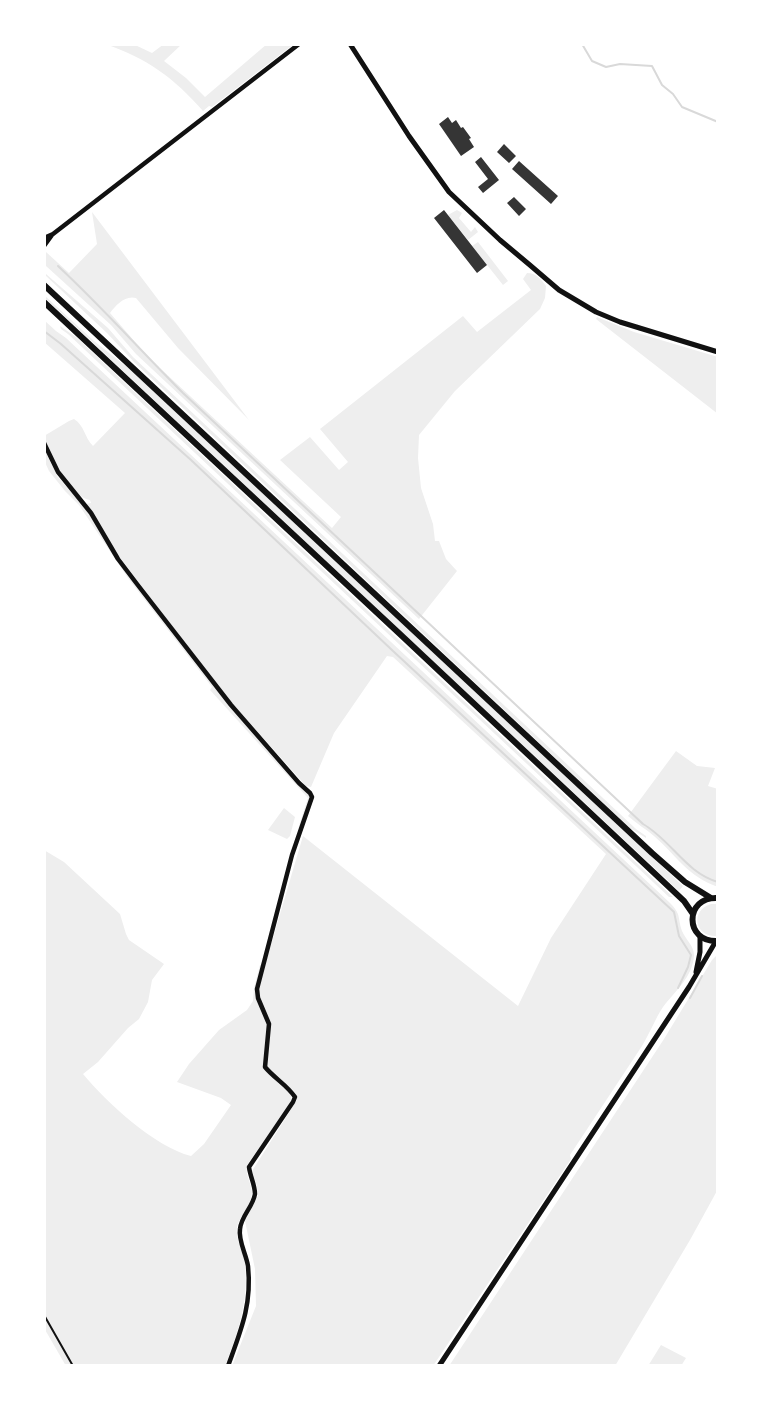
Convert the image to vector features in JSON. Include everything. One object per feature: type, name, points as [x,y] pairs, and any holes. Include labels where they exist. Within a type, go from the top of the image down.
[{"type":"main road","points":[[44,279],[53,293]]},
{"type":"main road","points":[[44,285],[652,853],[685,882],[714,898]]},
{"type":"main road","points":[[44,302],[684,901],[693,914]]},
{"type":"main road","points":[[714,898],[699,903],[693,914],[693,926],[700,937],[717,941]]},
{"type":"street","points":[[44,238],[53,234],[299,44]]},
{"type":"street","points":[[350,44],[409,136],[449,192],[510,249],[559,290],[596,312],[718,352]]},
{"type":"street","points":[[44,246],[53,234]]},
{"type":"street","points":[[44,443],[58,472],[91,513],[118,559],[231,705],[312,797],[292,855],[257,989],[269,1024],[265,1067],[295,1097],[249,1167],[255,1194],[239,1231],[248,1264],[249,1295],[245,1317],[228,1366]]},
{"type":"street","points":[[695,976],[700,937]]},
{"type":"street","points":[[439,1366],[717,941]]},
{"type":"path","points":[[44,1315],[73,1366]]},
{"type":"shaded area","points":[[105,44],[133,44],[152,53],[164,44],[182,44],[164,61],[205,97],[267,44],[294,44],[212,107],[209,106],[203,111],[159,70]]},
{"type":"shaded area","points":[[457,210],[462,213],[459,218],[471,232],[475,227],[478,232],[468,240],[448,215]]},
{"type":"shaded area","points":[[92,212],[249,420],[178,348],[136,298],[125,299],[110,313],[148,357],[332,528],[341,517],[280,460],[310,437],[339,470],[348,462],[320,429],[463,316],[477,332],[531,290],[523,279],[527,273],[536,275],[542,281],[546,286],[540,309],[455,391],[419,435],[421,488],[433,524],[435,541],[439,541],[446,559],[457,571],[419,619],[46,266],[46,252],[69,273],[97,244]]},
{"type":"shaded area","points":[[478,242],[508,281],[503,285],[472,246]]},
{"type":"shaded area","points":[[46,274],[108,328],[133,357],[646,838],[630,828],[134,362]]},
{"type":"shaded area","points":[[44,297],[94,341],[132,371],[683,886],[679,891]]},
{"type":"shaded area","points":[[597,317],[634,332],[718,357],[718,414],[596,319]]},
{"type":"shaded area","points":[[44,320],[669,902],[678,913],[682,931],[693,949],[693,963],[687,977],[663,1007],[642,1046],[570,1155],[571,1159],[433,1366],[232,1366],[256,1306],[255,1269],[245,1221],[258,1196],[252,1171],[297,1100],[294,1091],[280,1080],[278,1083],[291,1095],[291,1101],[247,1165],[252,1192],[237,1227],[245,1265],[244,1304],[225,1366],[66,1366],[44,1328],[44,850],[64,862],[120,914],[129,940],[164,964],[152,980],[148,1002],[139,1019],[83,1074],[105,1098],[147,1134],[191,1156],[204,1144],[231,1105],[221,1098],[177,1082],[219,1030],[247,1010],[253,1001],[260,965],[265,965],[303,836],[518,1006],[551,938],[606,854],[393,657],[387,656],[334,733],[311,787],[306,786],[225,695],[116,552],[86,504],[91,503],[90,500],[76,492],[57,465],[44,436],[74,419],[93,446],[125,413],[44,342]]},
{"type":"shaded area","points":[[60,326],[76,337],[673,897],[669,897]]},
{"type":"shaded area","points":[[44,448],[57,476],[85,508],[114,553],[214,686],[309,794],[310,800],[297,832],[308,798],[210,690],[212,687],[128,578],[79,505],[49,471],[44,460]]},
{"type":"shaded area","points":[[676,751],[697,766],[715,768],[708,786],[718,789],[718,887],[690,872],[654,836],[628,816]]},
{"type":"shaded area","points":[[284,808],[295,817],[287,839],[268,830]]},
{"type":"shaded area","points":[[711,904],[718,904],[718,936],[704,933],[698,923],[700,912]]},
{"type":"shaded area","points":[[718,954],[718,1189],[615,1366],[449,1366],[664,1039],[712,960]]},
{"type":"shaded area","points":[[661,1345],[686,1358],[681,1366],[648,1366]]},
{"type":"building","points":[[448,117],[452,123],[456,120],[461,128],[463,127],[474,147],[461,156],[439,124]]},
{"type":"building","points":[[504,144],[516,156],[509,163],[497,152]]},
{"type":"building","points":[[481,157],[499,180],[483,193],[478,187],[488,179],[475,162]]},
{"type":"building","points":[[519,161],[558,196],[551,204],[512,169]]},
{"type":"building","points":[[514,197],[526,209],[519,216],[507,203]]},
{"type":"building","points":[[444,210],[487,265],[477,273],[434,218]]},
{"type":"waterway","points":[[582,44],[592,61],[606,67],[620,64],[652,66],[662,85],[682,107],[718,122]]},
{"type":"waterway","points":[[58,266],[183,393],[643,824],[697,871],[718,882]]},
{"type":"waterway","points":[[44,331],[191,460],[674,912],[679,936],[691,955],[678,988]]},
{"type":"waterway","points":[[690,998],[702,976]]}]
